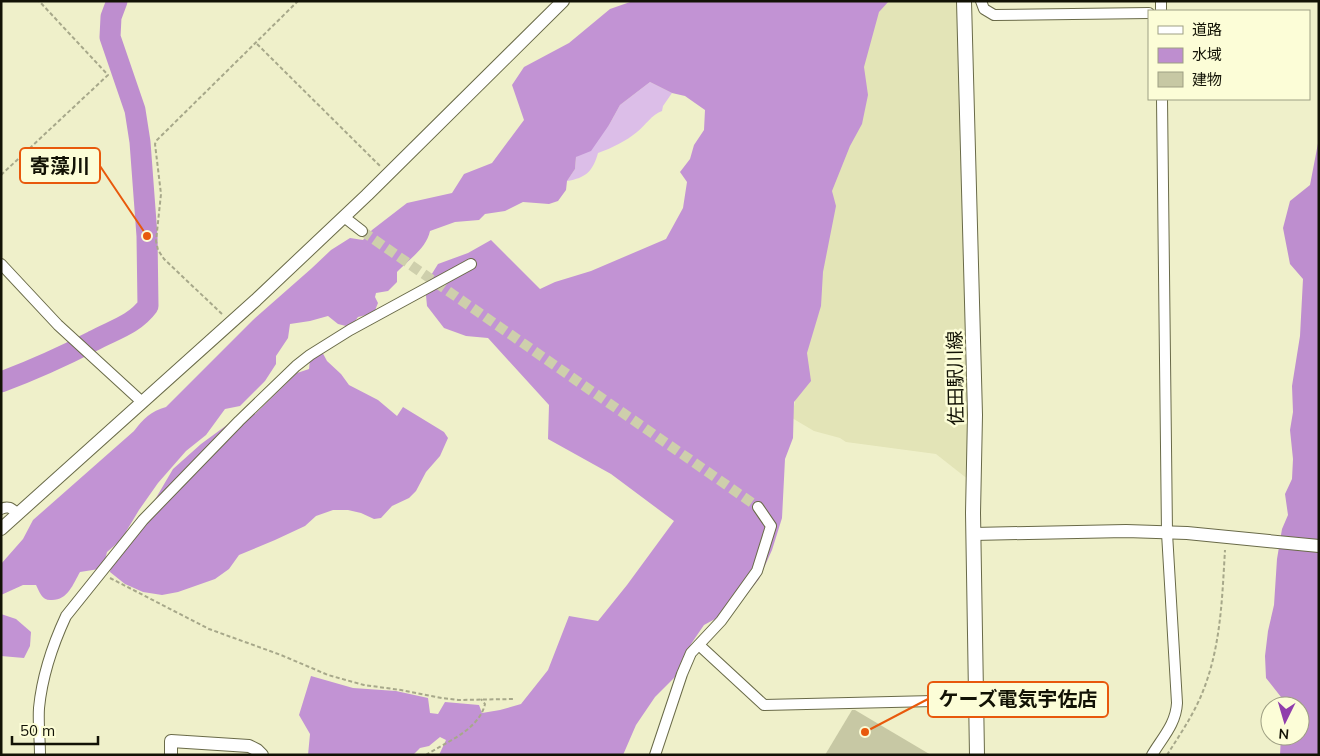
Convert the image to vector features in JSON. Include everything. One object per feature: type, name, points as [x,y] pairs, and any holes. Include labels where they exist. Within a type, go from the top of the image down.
[{"type":"main road","name":"佐田駅川線","points":[[964,1],[975,415],[973,534],[977,755]]},
{"type":"street","points":[[1,529],[230,323],[344,217],[563,1]]},
{"type":"street","points":[[981,1],[984,9],[994,15],[1148,13]]},
{"type":"street","points":[[1152,755],[1171,726],[1176,710],[1167,532],[1162,100]]},
{"type":"street","points":[[344,217],[362,231]]},
{"type":"street","points":[[1,264],[58,325],[142,402]]},
{"type":"street","points":[[40,755],[39,711],[58,634],[66,616],[143,520],[239,421],[310,355],[350,330],[471,264]]},
{"type":"street","points":[[1,509],[5,507],[11,508],[18,514]]},
{"type":"street","points":[[654,755],[691,653],[720,622],[757,571],[771,526],[758,507]]},
{"type":"street","points":[[973,534],[1167,532],[1230,541],[1319,546]]},
{"type":"street","points":[[699,645],[764,705],[976,700]]},
{"type":"street","points":[[171,755],[172,741],[249,746],[262,755]]},
{"type":"path","points":[[1,175],[108,75],[39,1]]},
{"type":"path","points":[[230,323],[164,259],[158,250],[156,241],[161,194],[154,148],[157,140],[298,1]]},
{"type":"path","points":[[256,44],[388,174]]},
{"type":"path","points":[[1166,755],[1194,712],[1212,666],[1222,611],[1230,541]]},
{"type":"path","points":[[100,573],[209,629],[344,680],[442,698],[514,699]]},
{"type":"path","points":[[426,755],[458,737],[474,723],[484,711],[485,704],[481,699]]},
{"type":"shaded area","points":[[633,1],[889,1],[879,12],[864,67],[868,95],[862,124],[850,146],[832,191],[836,206],[823,272],[821,306],[807,353],[811,381],[794,402],[793,438],[785,459],[782,518],[772,550],[759,579],[737,607],[704,625],[691,644],[676,676],[655,697],[636,725],[623,755],[439,755],[446,740],[440,737],[429,746],[420,748],[413,755],[308,755],[310,734],[299,715],[311,676],[353,688],[396,691],[428,698],[430,713],[438,714],[445,702],[479,705],[482,713],[521,704],[548,670],[569,616],[598,621],[674,521],[611,474],[548,439],[549,405],[488,338],[466,336],[444,328],[427,306],[425,285],[438,264],[468,253],[491,240],[540,289],[555,282],[591,271],[666,239],[683,208],[687,182],[680,172],[690,159],[694,145],[704,130],[705,110],[685,96],[672,93],[650,82],[620,105],[591,151],[576,157],[575,169],[567,181],[566,190],[558,201],[549,204],[523,202],[505,211],[485,214],[479,220],[455,222],[430,231],[421,248],[397,272],[397,282],[388,291],[376,293],[375,297],[378,303],[374,313],[358,317],[353,324],[346,326],[338,324],[328,316],[290,324],[288,338],[276,356],[276,364],[265,381],[240,406],[225,409],[206,435],[186,451],[158,483],[121,540],[107,552],[105,560],[99,569],[80,572],[66,594],[58,599],[49,600],[44,598],[36,585],[23,585],[1,595],[1,564],[23,539],[33,520],[134,431],[148,416],[166,407],[253,320],[331,250],[350,238],[363,240],[372,230],[407,203],[452,193],[464,174],[492,163],[524,120],[512,85],[524,67],[569,43],[610,9]]},
{"type":"shaded area","points":[[879,1],[958,1],[969,480],[936,454],[846,442],[840,438],[814,431],[792,418],[817,274],[836,139]]},
{"type":"shaded area","points":[[650,82],[672,93],[663,106],[662,111],[628,138],[614,147],[598,153],[594,165],[584,176],[567,181],[575,169],[576,157],[609,125],[620,105]]},
{"type":"shaded area","points":[[320,348],[327,361],[341,374],[349,385],[378,400],[397,416],[403,407],[444,432],[448,438],[440,456],[426,472],[416,491],[409,498],[392,506],[381,518],[374,519],[348,510],[333,510],[316,516],[305,526],[239,555],[229,569],[215,579],[178,592],[162,595],[143,592],[125,584],[110,572],[112,557],[153,503],[173,469],[201,444],[231,422],[255,414],[297,373],[309,369],[311,350]]},
{"type":"shaded area","points":[[1,614],[16,619],[31,632],[30,646],[24,658],[1,656]]},
{"type":"water","points":[[1319,138],[1319,755],[1280,755],[1280,746],[1310,746],[1310,696],[1280,696],[1266,678],[1265,656],[1274,605],[1277,559],[1282,529],[1288,515],[1285,494],[1292,479],[1293,459],[1290,430],[1293,412],[1292,386],[1300,336],[1303,279],[1290,264],[1283,228],[1290,201],[1310,185]]},
{"type":"building","points":[[852,710],[855,710],[931,755],[825,755]]},
{"type":"waterway","points":[[1,382],[48,363],[123,326],[136,318],[148,306],[147,236],[140,142],[135,110],[110,37],[111,17],[117,1]]},
{"type":"tunnel","points":[[362,231],[758,507]]},
{"type":"place","name":"寄藻川","points":[[147,236]]},
{"type":"place","name":"ケーズ電気宇佐店","points":[[865,732]]}]
